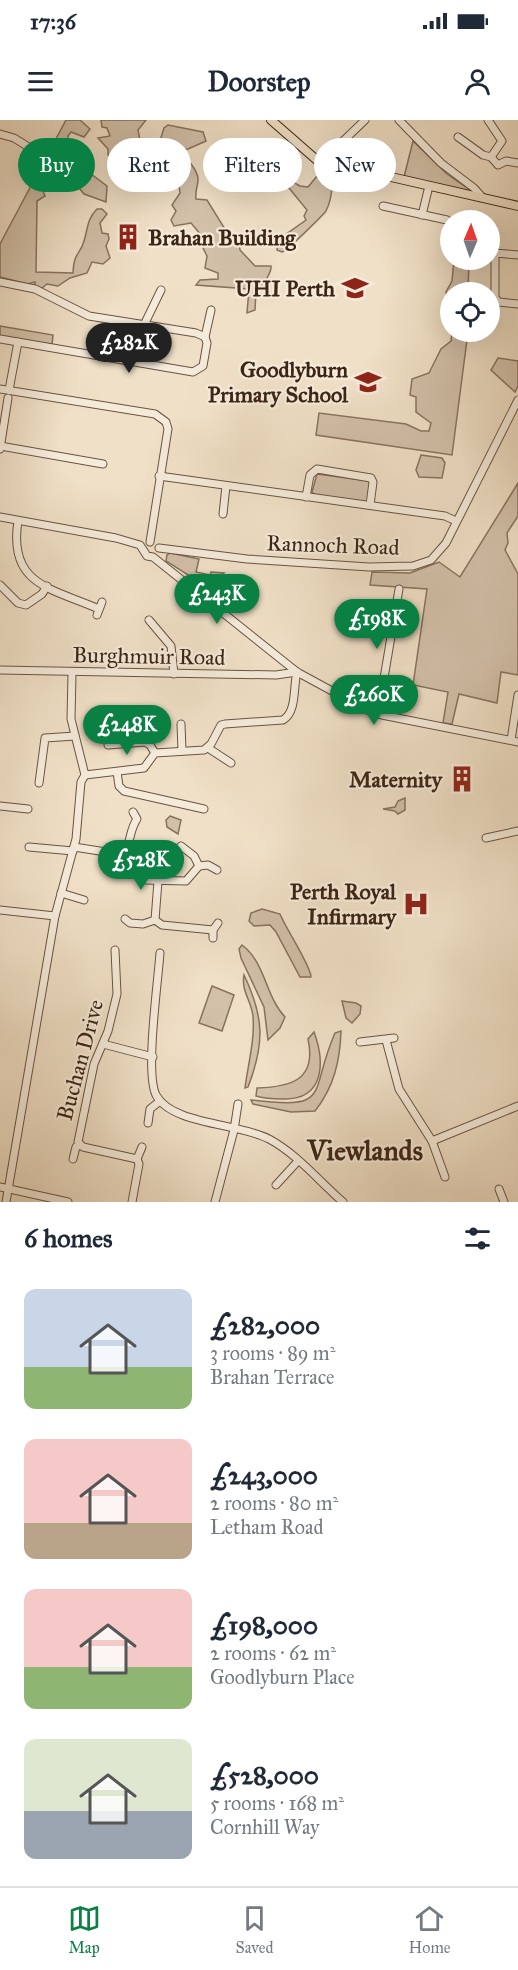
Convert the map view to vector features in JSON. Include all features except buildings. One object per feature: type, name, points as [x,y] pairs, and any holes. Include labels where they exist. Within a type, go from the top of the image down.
[{"type":"main road","points":[[271,120],[309,154],[329,166],[518,206]]},
{"type":"street","points":[[346,138],[365,120]]},
{"type":"street","points":[[399,120],[441,163],[474,188],[482,197]]},
{"type":"street","points":[[488,120],[502,141],[491,157]]},
{"type":"street","points":[[0,134],[18,140]]},
{"type":"street","points":[[458,137],[483,155],[491,157],[499,166],[506,161],[518,164]]},
{"type":"street","points":[[422,214],[429,186]]},
{"type":"street","points":[[384,206],[440,218]]},
{"type":"street","points":[[518,255],[495,253],[494,293],[499,302],[518,304]]},
{"type":"street","points":[[0,282],[35,289],[83,314],[205,337]]},
{"type":"street","points":[[144,325],[160,299],[161,290]]},
{"type":"street","points":[[0,339],[193,372],[203,366],[207,343],[205,337],[211,310]]},
{"type":"street","points":[[18,342],[0,447],[103,464]]},
{"type":"street","points":[[0,388],[9,394],[160,417],[168,429],[150,542],[144,547]]},
{"type":"street","name":"Rannoch Road","points":[[150,542],[156,543],[159,548],[247,559],[369,567],[413,566],[431,560],[440,552],[518,400]]},
{"type":"street","points":[[306,497],[310,475],[317,469],[371,478],[373,482],[370,505]]},
{"type":"street","points":[[159,476],[445,516],[456,521]]},
{"type":"street","points":[[223,514],[226,486]]},
{"type":"street","points":[[0,517],[116,538],[144,547]]},
{"type":"street","points":[[18,521],[15,542],[19,562],[28,576],[99,609]]},
{"type":"street","points":[[144,547],[145,554],[153,556],[297,672],[378,714],[514,741],[518,695]]},
{"type":"street","points":[[153,556],[159,548]]},
{"type":"street","points":[[0,585],[23,605],[42,594],[46,586]]},
{"type":"street","points":[[378,714],[399,589]]},
{"type":"street","points":[[149,620],[171,646],[174,674]]},
{"type":"street","name":"Burghmuir Road","points":[[0,670],[282,675],[297,672]]},
{"type":"street","points":[[208,748],[221,725],[276,723],[289,717],[297,672]]},
{"type":"street","points":[[72,673],[71,719],[86,775]]},
{"type":"street","points":[[181,724],[186,733],[182,751]]},
{"type":"street","points":[[39,783],[45,738],[75,736]]},
{"type":"street","points":[[108,745],[147,743],[154,753]]},
{"type":"street","points":[[117,744],[117,753]]},
{"type":"street","points":[[154,753],[208,748],[231,763]]},
{"type":"street","points":[[6,1202],[4,1189],[55,916],[74,849],[81,782],[86,775],[144,768],[154,753]]},
{"type":"street","points":[[117,772],[119,786],[124,790],[201,808],[201,800]]},
{"type":"street","points":[[0,806],[28,809]]},
{"type":"street","points":[[133,812],[136,820]]},
{"type":"street","points":[[120,857],[128,849],[133,824],[136,820],[147,816]]},
{"type":"street","points":[[486,838],[518,831]]},
{"type":"street","points":[[181,846],[194,856],[199,866]]},
{"type":"street","points":[[29,847],[106,852],[120,857],[144,879],[158,881],[186,881],[199,866],[208,866],[217,870]]},
{"type":"street","points":[[155,920],[158,881]]},
{"type":"street","points":[[61,893],[84,900]]},
{"type":"street","points":[[0,910],[55,916]]},
{"type":"street","points":[[124,919],[130,923],[142,924],[155,920]]},
{"type":"street","points":[[155,920],[162,925],[213,930]]},
{"type":"street","points":[[213,938],[213,930],[218,923]]},
{"type":"street","name":"Buchan Drive","points":[[80,1145],[78,1138],[96,1057],[103,1044],[117,994],[115,950]]},
{"type":"street","points":[[160,953],[152,1084],[160,1101],[177,1114],[235,1128],[271,1140],[343,1202]]},
{"type":"street","points":[[360,1042],[394,1038]]},
{"type":"street","points":[[386,1040],[399,1089],[432,1141],[446,1177]]},
{"type":"street","points":[[103,1044],[153,1057]]},
{"type":"street","points":[[148,1123],[150,1109],[160,1101]]},
{"type":"street","points":[[215,1202],[235,1128],[238,1104]]},
{"type":"street","points":[[432,1141],[518,1106]]},
{"type":"street","name":"Buchan Drive","points":[[80,1145],[137,1159]]},
{"type":"street","name":"Buchan Drive","points":[[73,1160],[76,1148],[80,1145]]},
{"type":"street","points":[[132,1202],[139,1164],[137,1159],[142,1147]]},
{"type":"street","points":[[276,1185],[298,1161]]},
{"type":"street","points":[[4,1189],[68,1202]]},
{"type":"street","points":[[499,1189],[504,1202]]},
{"type":"shaded area","points":[[66,120],[80,120],[90,129],[84,137],[71,132],[68,138],[56,138]]},
{"type":"shaded area","points":[[101,120],[146,120],[138,130],[140,138],[107,138],[107,148],[98,138],[110,136],[107,128],[102,127]]},
{"type":"shaded area","points":[[168,125],[203,132],[205,138],[203,138],[203,142],[191,148],[191,138],[161,138],[164,128]]},
{"type":"shaded area","points":[[413,141],[447,174],[473,192],[404,177]]},
{"type":"shaded area","points":[[191,164],[198,178],[196,199],[207,200],[231,239],[239,243],[240,250],[255,266],[271,266],[266,280],[256,291],[255,310],[247,313],[249,289],[196,285],[200,280],[218,279],[218,273],[205,268],[207,256],[203,248],[206,241],[191,223],[174,226],[171,220],[176,211],[172,205],[180,193],[191,192]]},
{"type":"shaded area","points":[[95,177],[107,186],[106,202],[82,192],[95,192]]},
{"type":"shaded area","points":[[314,180],[314,192],[331,192],[326,211],[285,250],[282,252],[277,250],[278,240],[306,220],[304,216],[307,210],[292,192],[302,192],[302,186],[308,187]]},
{"type":"shaded area","points":[[28,192],[43,192],[45,196],[37,201],[36,272],[73,273],[76,257],[94,213],[97,209],[102,209],[107,214],[100,223],[102,233],[108,234],[109,239],[106,246],[110,258],[103,264],[92,262],[87,273],[70,278],[58,286],[47,284],[41,289],[35,287],[35,282],[27,284],[0,277],[0,244]]},
{"type":"shaded area","points":[[453,270],[469,270],[468,282],[452,281]]},
{"type":"shaded area","points":[[0,326],[53,335],[52,345],[0,336]]},
{"type":"shaded area","points":[[450,342],[467,342],[452,455],[316,435],[319,413],[406,424],[421,431],[429,431],[431,423],[416,412],[416,397],[410,395],[412,379],[429,373],[441,349]]},
{"type":"shaded area","points":[[498,358],[518,361],[518,386],[515,392],[491,370]]},
{"type":"shaded area","points":[[421,455],[442,458],[445,463],[442,478],[419,477],[416,470]]},
{"type":"shaded area","points":[[317,474],[370,481],[369,503],[315,495],[312,492]]},
{"type":"shaded area","points":[[518,483],[518,516],[507,533],[508,543],[505,550],[518,574],[518,675],[501,672],[497,703],[459,694],[452,724],[443,723],[448,692],[413,685],[427,589],[370,585],[372,572],[410,573],[439,562],[460,577]]},
{"type":"shaded area","points":[[170,553],[199,559],[196,572],[210,575],[211,572],[224,573],[206,592],[198,587],[193,578],[166,561]]},
{"type":"shaded area","points":[[405,798],[405,810],[398,814],[395,811],[383,809],[395,807],[398,801]]},
{"type":"shaded area","points":[[170,816],[181,820],[178,834],[167,827],[166,820]]},
{"type":"shaded area","points":[[262,909],[280,914],[311,977],[300,977],[270,925],[254,926],[249,921],[251,913]]},
{"type":"shaded area","points":[[242,945],[256,961],[278,1009],[285,1017],[280,1028],[268,1040],[264,1007],[241,958],[239,949]]},
{"type":"shaded area","points":[[244,975],[259,1017],[260,1030],[254,1071],[248,1087],[245,1088],[252,1043],[253,1016],[244,986]]},
{"type":"shaded area","points":[[212,986],[234,995],[222,1031],[199,1023]]},
{"type":"shaded area","points":[[342,1001],[361,1006],[360,1014],[352,1023],[346,1018]]},
{"type":"shaded area","points":[[341,1031],[335,1073],[327,1093],[315,1111],[291,1112],[253,1104],[251,1100],[295,1102],[307,1099],[314,1093],[318,1084],[335,1033]]},
{"type":"shaded area","points":[[314,1032],[320,1055],[320,1067],[314,1086],[297,1098],[273,1099],[256,1096],[257,1088],[281,1086],[299,1079],[309,1064],[308,1039]]},
{"type":"place","name":"Brahan Building","points":[[128,237]]},
{"type":"place","name":"UHI Perth","points":[[355,288]]},
{"type":"place","name":"Goodlyburn Primary School","points":[[368,382]]},
{"type":"place","name":"Maternity","points":[[462,779]]},
{"type":"place","name":"Perth Royal Infirmary","points":[[416,904]]},
{"type":"district","name":"Viewlands","points":[[365,1150]]}]
